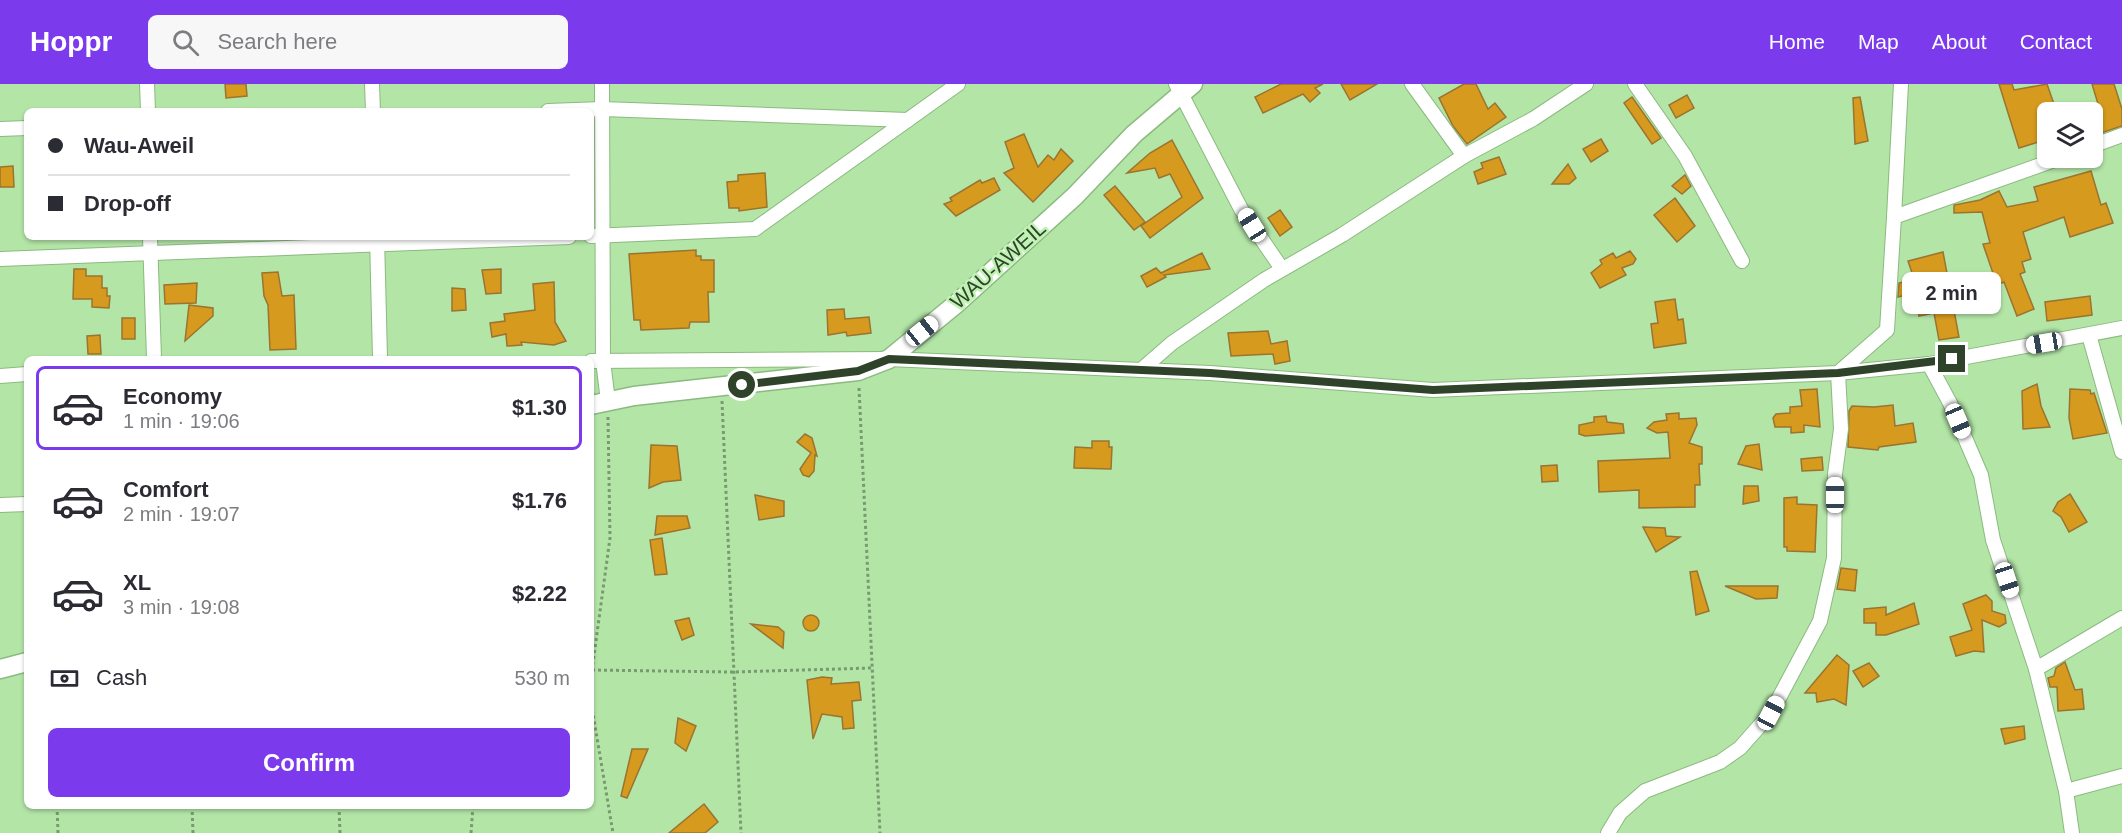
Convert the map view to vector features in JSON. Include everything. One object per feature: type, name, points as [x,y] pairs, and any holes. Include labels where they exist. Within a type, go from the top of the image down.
[{"type":"street","points":[[147,84],[148,108]]},
{"type":"street","points":[[372,84],[373,108]]},
{"type":"street","points":[[599,403],[597,236],[602,84]]},
{"type":"street","points":[[597,236],[755,230],[958,84]]},
{"type":"street","points":[[1412,84],[1464,156]]},
{"type":"street","points":[[1141,370],[1172,343],[1282,269],[1342,235],[1464,156],[1533,119],[1586,84]]},
{"type":"street","points":[[1635,84],[1685,156],[1742,261]]},
{"type":"street","points":[[1838,373],[1887,330],[1901,84]]},
{"type":"street","points":[[1183,87],[1242,209],[1282,269]]},
{"type":"street","name":"WAU-AWEIL","points":[[599,403],[858,371],[889,359],[956,304],[1076,196],[1134,134],[1183,87]]},
{"type":"street","points":[[594,109],[908,120]]},
{"type":"street","points":[[0,129],[24,128]]},
{"type":"street","points":[[2103,142],[2122,135]]},
{"type":"street","points":[[1894,217],[2037,166]]},
{"type":"street","points":[[150,240],[154,356]]},
{"type":"street","points":[[0,259],[425,240]]},
{"type":"street","points":[[377,241],[380,356]]},
{"type":"street","points":[[597,361],[889,359],[1141,370],[1433,390],[1838,373],[1929,364],[2122,328]]},
{"type":"street","points":[[2089,335],[2122,453]]},
{"type":"street","points":[[1929,364],[1950,403],[1981,475],[1993,540],[2036,669],[2066,791],[2072,833]]},
{"type":"street","points":[[1608,833],[1620,813],[1645,791],[1720,762],[1740,748],[1771,713],[1820,621],[1834,558],[1835,474],[1841,429],[1838,373]]},
{"type":"street","points":[[0,376],[24,374]]},
{"type":"street","points":[[0,505],[24,504]]},
{"type":"street","points":[[2036,669],[2122,618]]},
{"type":"street","points":[[0,669],[24,664]]},
{"type":"street","points":[[2066,791],[2122,776]]},
{"type":"path","points":[[858,371],[880,833]]},
{"type":"path","points":[[721,388],[741,833]]},
{"type":"path","points":[[594,649],[610,538],[599,403]]},
{"type":"path","points":[[594,670],[732,672],[872,668]]},
{"type":"path","points":[[594,720],[613,833]]},
{"type":"path","points":[[57,809],[58,833]]},
{"type":"path","points":[[192,809],[193,833]]},
{"type":"path","points":[[339,809],[340,833]]},
{"type":"path","points":[[471,833],[473,809]]},
{"type":"building","points":[[225,84],[246,84],[247,96],[226,98]]},
{"type":"building","points":[[1281,84],[1323,84],[1315,88],[1320,93],[1310,102],[1303,94],[1263,113],[1255,97]]},
{"type":"building","points":[[1341,84],[1377,84],[1350,100]]},
{"type":"building","points":[[1464,84],[1476,84],[1488,109],[1495,103],[1506,117],[1467,144],[1453,126],[1439,98]]},
{"type":"building","points":[[1999,84],[2012,84],[2014,90],[2047,84],[2053,102],[2037,102],[2037,142],[2019,148]]},
{"type":"building","points":[[2092,84],[2114,84],[2122,109],[2122,126],[2103,132],[2103,102],[2097,102]]},
{"type":"building","points":[[1687,95],[1694,108],[1676,118],[1669,105]]},
{"type":"building","points":[[1632,97],[1661,138],[1652,144],[1624,103]]},
{"type":"building","points":[[1860,97],[1868,141],[1855,144],[1853,98]]},
{"type":"building","points":[[1024,134],[1038,167],[1048,155],[1054,160],[1061,149],[1073,161],[1033,202],[1004,173],[1014,168],[1005,142]]},
{"type":"building","points":[[1601,139],[1608,151],[1591,162],[1583,149]]},
{"type":"building","points":[[1172,140],[1203,198],[1150,238],[1141,226],[1182,197],[1170,174],[1159,178],[1155,168],[1127,173],[1150,153]]},
{"type":"building","points":[[1499,157],[1506,174],[1478,184],[1474,172],[1483,168],[1481,163]]},
{"type":"building","points":[[1568,164],[1576,178],[1569,184],[1552,184]]},
{"type":"building","points":[[13,166],[14,187],[0,187],[0,167]]},
{"type":"building","points":[[2091,171],[2101,205],[2106,203],[2113,223],[2070,237],[2064,217],[2023,232],[2031,259],[2022,262],[2025,272],[2020,274],[2034,309],[2017,316],[2004,282],[1997,285],[1983,244],[1990,243],[1982,212],[1954,213],[1954,205],[1980,200],[1999,191],[2007,207],[2038,201],[2034,187]]},
{"type":"building","points":[[765,173],[767,207],[739,211],[739,208],[729,208],[727,182],[738,181],[738,175]]},
{"type":"building","points":[[1685,175],[1691,186],[1682,194],[1672,186]]},
{"type":"building","points":[[994,178],[1000,190],[956,216],[944,204],[952,201],[950,198],[980,180],[982,183]]},
{"type":"building","points":[[1115,186],[1145,222],[1134,230],[1104,195]]},
{"type":"building","points":[[1675,198],[1695,226],[1677,242],[1654,215]]},
{"type":"building","points":[[1280,210],[1292,227],[1280,236],[1268,218]]},
{"type":"building","points":[[696,250],[696,256],[701,256],[701,260],[714,260],[714,292],[708,292],[709,322],[690,322],[689,328],[641,330],[640,320],[634,320],[629,254]]},
{"type":"building","points":[[1630,251],[1636,259],[1633,264],[1622,268],[1626,275],[1600,288],[1591,273],[1602,264],[1600,260],[1613,253],[1616,258]]},
{"type":"building","points":[[1943,252],[1959,337],[1939,340],[1934,313],[1919,316],[1914,293],[1898,297],[1899,283],[1914,279],[1908,261]]},
{"type":"building","points":[[1202,253],[1210,269],[1164,275],[1166,277],[1147,287],[1141,276],[1156,268],[1161,273]]},
{"type":"building","points":[[74,269],[86,269],[86,276],[102,276],[102,288],[107,288],[107,296],[110,296],[109,308],[92,307],[92,299],[73,299]]},
{"type":"building","points":[[501,269],[501,293],[486,294],[482,270]]},
{"type":"building","points":[[278,272],[282,296],[294,295],[296,349],[270,350],[268,305],[264,296],[262,273]]},
{"type":"building","points":[[554,282],[555,322],[566,341],[554,345],[521,342],[522,345],[507,346],[506,334],[492,337],[490,323],[505,321],[504,314],[535,310],[533,284]]},
{"type":"building","points":[[197,283],[196,303],[165,304],[164,285]]},
{"type":"building","points":[[452,288],[465,289],[466,310],[452,311]]},
{"type":"building","points":[[2090,296],[2092,315],[2047,321],[2045,302]]},
{"type":"building","points":[[1675,299],[1678,320],[1683,319],[1686,343],[1654,348],[1651,324],[1658,323],[1655,302]]},
{"type":"building","points":[[189,305],[213,308],[213,316],[185,341]]},
{"type":"building","points":[[844,309],[845,319],[869,317],[871,333],[847,336],[846,332],[828,335],[827,310]]},
{"type":"building","points":[[122,318],[135,318],[135,339],[122,339]]},
{"type":"building","points":[[1268,331],[1271,344],[1287,341],[1290,361],[1275,364],[1273,354],[1231,356],[1228,333]]},
{"type":"building","points":[[100,335],[101,354],[88,354],[87,336]]},
{"type":"building","points":[[2037,384],[2041,406],[2050,427],[2023,429],[2022,391]]},
{"type":"building","points":[[1817,389],[1820,427],[1804,425],[1804,432],[1791,433],[1791,427],[1775,427],[1773,418],[1776,414],[1790,413],[1790,407],[1802,406],[1800,390]]},
{"type":"building","points":[[2070,389],[2090,390],[2091,394],[2094,393],[2107,433],[2073,439],[2069,418]]},
{"type":"building","points":[[1893,405],[1895,426],[1913,423],[1916,442],[1879,447],[1878,450],[1848,447],[1849,411],[1852,406]]},
{"type":"building","points":[[1679,413],[1679,419],[1696,418],[1697,425],[1689,443],[1702,447],[1702,464],[1699,464],[1700,485],[1695,485],[1695,507],[1639,508],[1639,490],[1599,492],[1598,461],[1670,458],[1668,432],[1657,433],[1647,428],[1654,422],[1667,420],[1666,414]]},
{"type":"building","points":[[1606,416],[1607,422],[1623,424],[1624,433],[1585,436],[1579,434],[1579,425],[1594,422],[1594,417]]},
{"type":"building","points":[[805,434],[812,438],[817,456],[815,455],[814,471],[809,477],[803,475],[800,469],[811,453],[797,442]]},
{"type":"building","points":[[1092,441],[1109,441],[1109,447],[1112,447],[1111,469],[1074,468],[1075,447],[1092,448]]},
{"type":"building","points":[[1759,444],[1762,470],[1738,464],[1746,446]]},
{"type":"building","points":[[651,445],[677,446],[681,480],[663,482],[649,488]]},
{"type":"building","points":[[1822,457],[1823,470],[1802,471],[1801,459]]},
{"type":"building","points":[[1557,465],[1558,481],[1542,482],[1541,466]]},
{"type":"building","points":[[1744,486],[1758,486],[1759,501],[1743,504]]},
{"type":"building","points":[[2070,494],[2087,522],[2069,532],[2061,517],[2053,511],[2058,502]]},
{"type":"building","points":[[755,495],[784,501],[784,516],[759,520]]},
{"type":"building","points":[[1797,497],[1797,504],[1817,505],[1815,552],[1787,551],[1787,547],[1784,547],[1784,498]]},
{"type":"building","points":[[657,516],[687,516],[690,528],[655,535]]},
{"type":"building","points":[[1643,527],[1665,528],[1666,536],[1680,537],[1656,552]]},
{"type":"building","points":[[662,538],[667,574],[655,575],[650,540]]},
{"type":"building","points":[[1841,568],[1857,570],[1855,591],[1837,589]]},
{"type":"building","points":[[1697,571],[1709,611],[1696,615],[1690,572]]},
{"type":"building","points":[[1725,586],[1778,586],[1777,598],[1756,599]]},
{"type":"building","points":[[1986,595],[1992,601],[1992,611],[2005,615],[2006,623],[1999,627],[1982,620],[1984,652],[1974,651],[1956,656],[1950,637],[1972,630],[1963,604]]},
{"type":"building","points":[[1914,603],[1919,624],[1886,635],[1876,635],[1876,623],[1864,623],[1864,609],[1886,607],[1886,615]]},
{"type":"building","points":[[811,615],[817,617],[819,623],[817,629],[811,631],[805,629],[803,623],[805,617]]},
{"type":"building","points":[[689,618],[694,635],[682,640],[675,621]]},
{"type":"building","points":[[751,624],[778,627],[784,632],[783,648]]},
{"type":"building","points":[[1837,655],[1849,665],[1846,705],[1834,699],[1817,702],[1816,693],[1805,693]]},
{"type":"building","points":[[2065,662],[2075,690],[2082,689],[2084,709],[2058,711],[2057,687],[2050,687],[2048,678],[2054,676],[2056,668]]},
{"type":"building","points":[[1869,663],[1879,676],[1863,687],[1853,671]]},
{"type":"building","points":[[832,678],[831,684],[859,682],[861,700],[852,701],[854,728],[843,729],[842,717],[822,714],[813,739],[807,680]]},
{"type":"building","points":[[678,718],[696,726],[686,751],[675,743]]},
{"type":"building","points":[[2024,726],[2025,739],[2005,744],[2001,729]]},
{"type":"building","points":[[632,749],[648,749],[627,798],[621,796]]},
{"type":"building","points":[[704,804],[718,822],[705,833],[669,833]]},
{"type":"route","points":[[742,385],[858,371],[889,359],[1210,373],[1433,390],[1838,373],[1929,364],[1952,359]]}]
